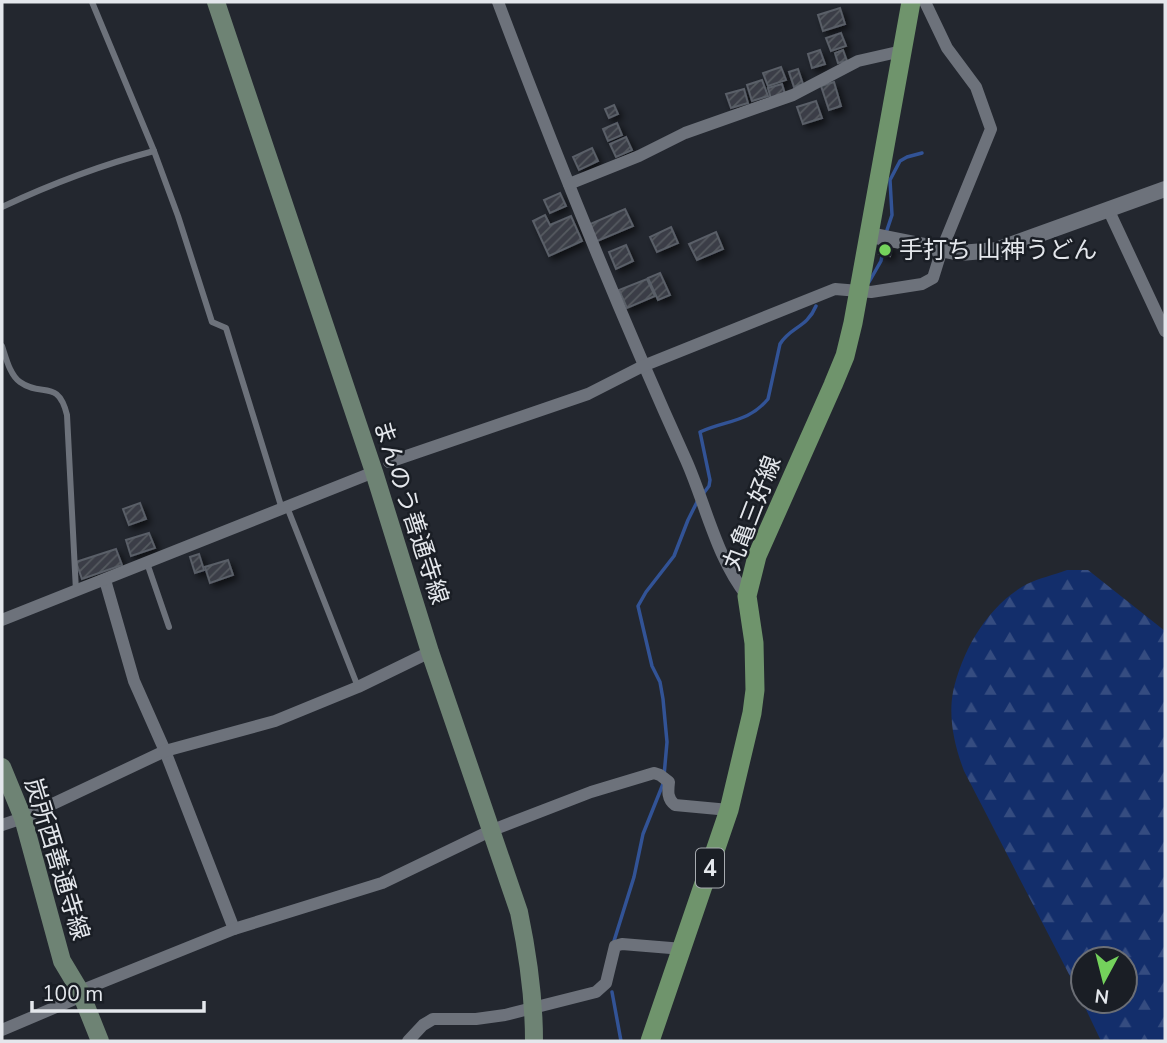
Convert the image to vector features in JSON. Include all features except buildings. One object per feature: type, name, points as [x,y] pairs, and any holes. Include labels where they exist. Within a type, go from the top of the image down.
[{"type":"main road","name":"まんのう善通寺線","points":[[216,2],[381,467],[430,652],[519,912],[534,1006],[534,1041]]},
{"type":"main road","name":"丸亀三好線","points":[[650,1041],[729,810],[752,713],[755,690],[754,643],[747,596],[757,556],[845,356],[859,293],[880,237],[902,51],[911,2]]},
{"type":"main road","name":"炭所西善通寺線","points":[[2,767],[23,818],[62,961],[81,994],[100,1041]]},
{"type":"street","points":[[498,2],[569,184],[643,366],[698,489],[731,576],[747,596]]},
{"type":"street","points":[[2,620],[381,467],[588,394],[643,366],[835,289],[859,293],[922,284],[933,278],[942,249],[991,129],[976,87],[947,48],[925,2]]},
{"type":"street","points":[[569,184],[639,156],[685,133],[793,95],[858,61],[902,51]]},
{"type":"street","points":[[880,237],[960,253],[996,250],[1165,189]]},
{"type":"street","points":[[1109,211],[1165,331]]},
{"type":"street","points":[[105,580],[134,681],[165,751],[234,929]]},
{"type":"street","points":[[2,825],[23,818],[165,751],[275,721],[358,687],[430,652]]},
{"type":"street","points":[[2,1030],[234,929],[382,883],[490,831],[591,792],[654,773],[669,782],[670,802],[675,805],[729,810]]},
{"type":"street","points":[[408,1041],[423,1025],[433,1019],[476,1019],[596,992],[606,983],[615,946],[622,944],[683,949]]},
{"type":"lane","points":[[92,2],[154,152],[212,322],[226,328],[285,508],[358,687]]},
{"type":"lane","points":[[2,207],[48,185],[154,152]]},
{"type":"lane","points":[[2,346],[13,374],[20,383],[56,392],[64,402],[67,415],[76,591]]},
{"type":"lane","points":[[147,563],[169,627]]},
{"type":"green space","points":[[1067,570],[1088,570],[1165,631],[1165,1041],[1101,1041],[1089,1015],[1139,1015],[1139,945],[1069,945],[1069,974],[964,771],[955,743],[951,712],[953,692],[970,645],[1000,604],[1032,582]]},
{"type":"waterway","points":[[886,233],[892,215],[890,180],[900,161],[922,153]]},
{"type":"waterway","points":[[869,282],[881,261],[883,251]]},
{"type":"waterway","points":[[703,494],[710,480],[700,432],[745,417],[768,399],[780,344],[808,319],[816,306]]},
{"type":"waterway","points":[[664,776],[667,742],[663,699],[638,606],[674,556],[698,500]]},
{"type":"waterway","points":[[614,941],[634,877],[643,834],[663,784]]},
{"type":"waterway","points":[[612,992],[621,1041]]},
{"type":"place","name":"手打ち 山神うどん","points":[[885,250]]}]
